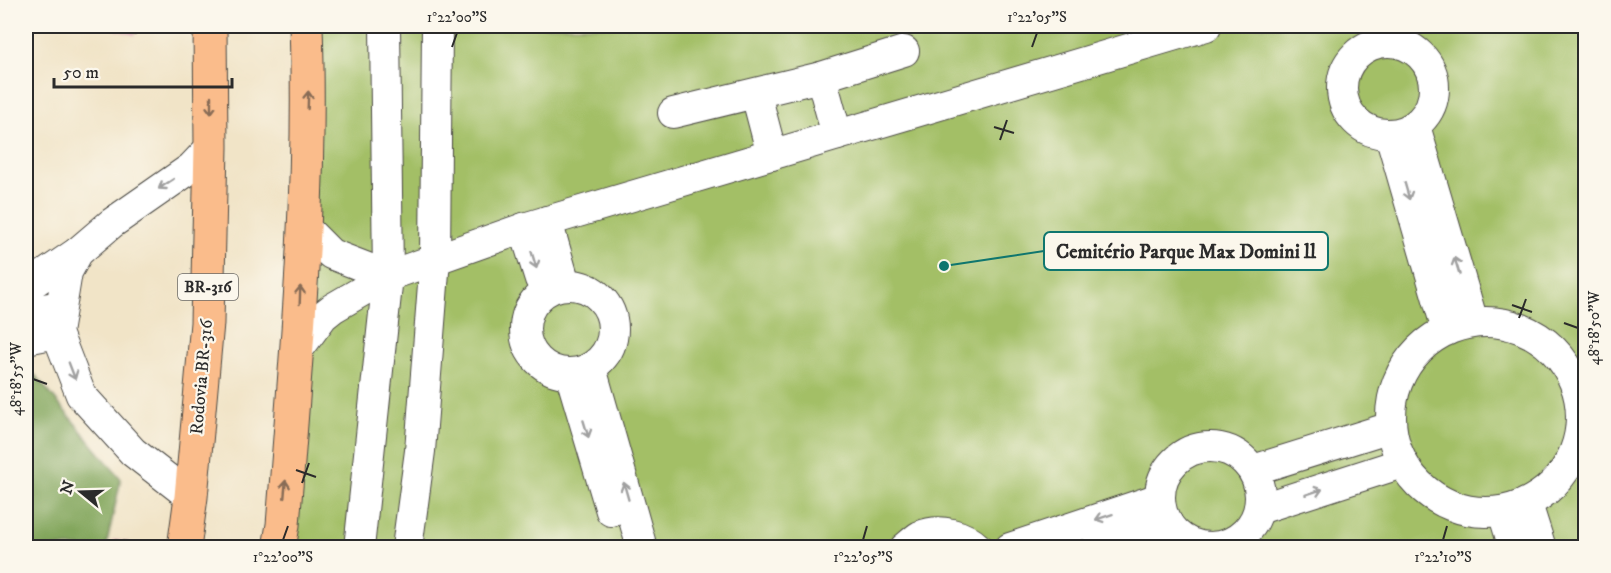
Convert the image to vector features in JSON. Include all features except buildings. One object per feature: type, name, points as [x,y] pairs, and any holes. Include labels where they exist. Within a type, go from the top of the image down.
[{"type":"highway","name":"Rodovia BR-316","points":[[184,548],[191,497],[207,322],[211,147],[210,26]]},
{"type":"highway","points":[[279,548],[283,525],[297,351],[309,88],[306,26]]},
{"type":"street","points":[[359,548],[388,276],[385,26]]},
{"type":"street","points":[[407,548],[420,451],[435,259],[437,26]]},
{"type":"street","points":[[297,351],[323,315],[333,308],[388,276],[435,259],[536,225],[1206,26]]},
{"type":"street","points":[[1370,36],[1411,48],[1429,67],[1433,79],[1432,99],[1425,116],[1403,130],[1377,133],[1355,121],[1347,110],[1342,84],[1345,71],[1370,36]]},
{"type":"street","points":[[673,113],[821,77],[904,51]]},
{"type":"street","points":[[821,77],[837,135]]},
{"type":"street","points":[[756,94],[772,155]]},
{"type":"street","points":[[1403,130],[1460,326]]},
{"type":"street","points":[[26,284],[34,282],[78,252],[131,209],[191,168],[211,147]]},
{"type":"street","points":[[536,225],[556,287]]},
{"type":"street","points":[[303,226],[331,254],[388,276]]},
{"type":"street","points":[[78,252],[67,272],[59,319],[81,395],[133,452],[191,497]]},
{"type":"street","points":[[582,286],[597,294],[609,307],[614,324],[612,341],[604,356],[580,370],[560,373],[544,366],[533,355],[526,340],[525,321],[533,303],[556,287],[582,286]]},
{"type":"street","points":[[26,312],[59,319]]},
{"type":"street","points":[[26,339],[59,319]]},
{"type":"street","points":[[1491,322],[1524,329],[1553,349],[1579,376],[1583,407],[1577,446],[1558,480],[1544,494],[1515,508],[1485,513],[1469,512],[1444,504],[1423,490],[1402,463],[1391,427],[1390,410],[1394,393],[1404,370],[1419,349],[1460,326],[1491,322]]},
{"type":"street","points":[[580,370],[622,548]]},
{"type":"street","points":[[580,370],[642,548]]},
{"type":"street","points":[[375,394],[423,400]]},
{"type":"street","points":[[1253,470],[1391,427]]},
{"type":"street","points":[[1203,447],[1221,448],[1240,456],[1253,470],[1260,489],[1259,509],[1250,527],[1234,541],[1215,547],[1195,545],[1177,535],[1164,511],[1163,481],[1172,464],[1186,453],[1203,447]]},
{"type":"street","points":[[1259,509],[1402,463]]},
{"type":"street","points":[[1514,548],[1515,508]]},
{"type":"street","points":[[1515,508],[1541,548]]},
{"type":"street","points":[[1010,548],[1164,511]]},
{"type":"street","points":[[1096,548],[1164,511]]},
{"type":"street","points":[[905,548],[920,537],[939,532],[959,535],[978,548]]},
{"type":"green space","points":[[308,26],[1585,26],[1585,547],[279,548]]},
{"type":"green space","points":[[35,375],[121,479],[106,547],[26,547],[26,377]]},
{"type":"place","name":"Cemitério Parque Max Domini ll","points":[[944,266]]}]
